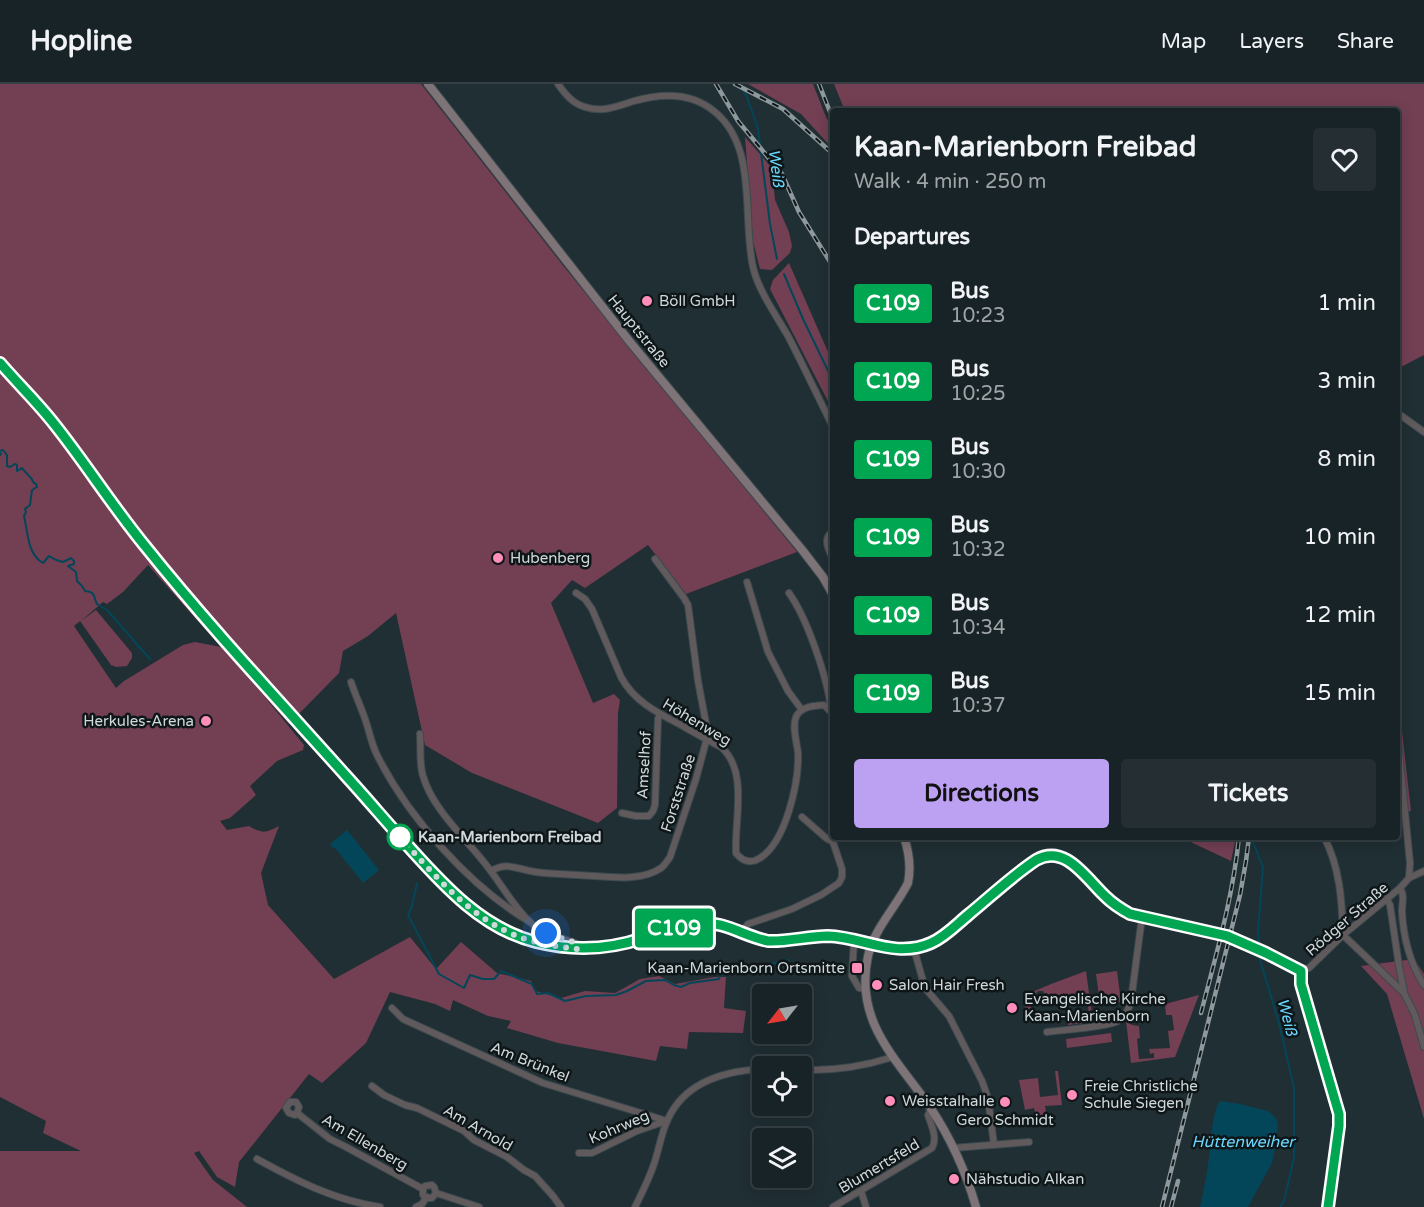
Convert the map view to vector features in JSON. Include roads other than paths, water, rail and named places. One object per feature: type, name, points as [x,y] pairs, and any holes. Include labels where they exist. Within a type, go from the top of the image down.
[{"type":"street","name":"Hauptstraße","points":[[428,84],[630,342],[803,551],[830,589]]},
{"type":"street","points":[[558,84],[574,102],[596,110],[651,97],[678,96],[708,106],[726,123],[734,134],[744,166],[753,267],[830,421]]},
{"type":"street","points":[[0,363],[38,404],[144,545],[230,646],[427,866],[473,910],[490,922],[534,942],[577,949],[603,948],[623,944],[685,925],[700,923],[722,924],[768,941],[828,936],[872,943],[897,950],[914,949],[926,988],[949,1016],[982,1081],[988,1098],[994,1145]]},
{"type":"street","points":[[1400,415],[1424,432]]},
{"type":"street","points":[[830,534],[826,542],[830,552]]},
{"type":"street","name":"Forststraße","points":[[491,871],[498,867],[510,866],[535,872],[639,876],[660,869],[670,857],[694,787],[708,734],[688,605],[655,559]]},
{"type":"street","points":[[747,582],[768,652],[788,691],[802,710],[824,705],[830,710]]},
{"type":"street","name":"Höhenweg","points":[[576,593],[585,599],[592,609],[625,684],[642,703],[728,753],[732,761],[738,794],[736,853],[746,861],[756,861],[772,847],[787,817],[794,794],[797,770],[796,716],[802,710]]},
{"type":"street","points":[[789,593],[814,646],[830,699]]},
{"type":"street","points":[[351,682],[376,753],[418,819],[448,854],[500,902],[546,933],[576,943],[577,949]]},
{"type":"street","name":"Amselhof","points":[[622,813],[649,816],[654,811],[660,714]]},
{"type":"street","points":[[420,734],[423,776],[435,801],[530,922]]},
{"type":"street","name":"Rödger Straße","points":[[914,949],[943,936],[1030,864],[1043,856],[1057,855],[1071,862],[1106,897],[1130,914],[1227,936],[1301,971],[1309,968],[1409,878],[1410,863],[1400,762]]},
{"type":"street","points":[[742,932],[748,924],[792,909],[839,883],[842,868],[833,842],[802,817]]},
{"type":"street","points":[[905,840],[910,873],[908,883],[872,943],[868,955],[866,989],[868,1009],[876,1029],[931,1109],[954,1148],[976,1207]]},
{"type":"street","points":[[1326,840],[1337,869],[1343,935],[1404,993]]},
{"type":"street","points":[[1409,878],[1424,871]]},
{"type":"street","points":[[1400,888],[1403,893],[1402,911],[1411,960],[1424,985]]},
{"type":"street","points":[[1387,899],[1390,905],[1404,993],[1415,1015],[1424,1047]]},
{"type":"street","points":[[1047,1032],[1114,1023],[1124,1017],[1130,1007],[1142,917]]},
{"type":"street","points":[[855,940],[852,976],[859,988],[866,989]]},
{"type":"street","points":[[1301,971],[1301,984],[1339,1114],[1328,1207]]},
{"type":"street","name":"Am Brünkel","points":[[392,1008],[403,1019],[543,1083],[667,1121]]},
{"type":"street","points":[[812,1070],[859,1067],[894,1057]]},
{"type":"street","name":"Kohrweg","points":[[635,1207],[647,1184],[667,1121],[674,1108],[700,1084],[721,1075],[752,1070]]},
{"type":"street","name":"Am Arnold","points":[[372,1086],[384,1095],[405,1105],[417,1107],[464,1131],[474,1140],[507,1157],[535,1176],[561,1207]]},
{"type":"street","name":"Blumertsfeld","points":[[833,1207],[926,1152],[935,1144],[935,1135],[928,1115],[931,1109]]},
{"type":"street","name":"Am Ellenberg","points":[[297,1113],[330,1139],[423,1190],[425,1186],[432,1185],[436,1193],[479,1207]]},
{"type":"street","name":"Kohrweg","points":[[579,1153],[592,1154],[637,1131],[667,1121]]},
{"type":"street","points":[[954,1148],[1029,1142]]},
{"type":"street","points":[[257,1159],[325,1193],[380,1207]]},
{"type":"street","points":[[423,1190],[426,1198]]},
{"type":"street","points":[[861,1191],[866,1207]]},
{"type":"street","points":[[426,1198],[432,1198],[436,1193]]},
{"type":"street","points":[[416,1207],[426,1198]]},
{"type":"water","points":[[347,830],[379,870],[363,883],[330,844]]},
{"type":"water","name":"Hüttenweiher","points":[[1220,1101],[1268,1111],[1276,1118],[1278,1125],[1272,1163],[1248,1207],[1200,1207],[1213,1122]]},
{"type":"waterway","name":"Weiß","points":[[739,84],[747,97],[758,129],[770,224],[777,259]]},
{"type":"waterway","name":"Weiß","points":[[784,274],[830,375]]},
{"type":"waterway","points":[[0,451],[3,450],[7,455],[7,466],[15,464],[17,471],[22,468],[37,487],[32,490],[30,505],[25,509],[24,516],[34,554],[43,563],[49,556],[63,562],[71,558],[74,564],[68,566],[76,572],[77,581],[85,591],[93,593],[97,604],[107,610],[150,659]]},
{"type":"waterway","name":"Weiß","points":[[1250,840],[1253,842],[1263,867],[1258,932],[1260,960],[1279,1023],[1294,1088],[1294,1158],[1284,1201],[1280,1207]]},
{"type":"waterway","points":[[417,883],[408,915],[439,974],[464,988],[470,975],[483,979],[494,979],[501,971],[532,984],[537,994],[548,993],[565,1001],[586,996],[616,995],[646,981],[665,980],[681,987],[690,983],[719,979],[720,975],[789,960]]},
{"type":"railway","points":[[716,84],[738,121],[782,174],[799,212],[830,262]]},
{"type":"railway","points":[[735,84],[783,109],[830,151]]},
{"type":"railway","points":[[819,84],[830,112]]},
{"type":"railway","points":[[1201,1013],[1228,904],[1239,840]]},
{"type":"railway","points":[[1162,1207],[1240,895],[1249,840]]},
{"type":"railway","points":[[1171,1207],[1178,1181]]},
{"type":"place","name":"Böll GmbH","points":[[647,301]]},
{"type":"place","name":"Hubenberg","points":[[498,558]]},
{"type":"place","name":"Herkules-Arena","points":[[206,721]]},
{"type":"place","name":"Kaan-Marienborn Freibad","points":[[400,837]]},
{"type":"place","name":"Kaan-Marienborn Ortsmitte","points":[[857,968]]},
{"type":"place","name":"Salon Hair Fresh","points":[[877,985]]},
{"type":"place","name":"Evangelische Kirche Kaan-Marienborn","points":[[1012,1008]]},
{"type":"place","name":"Freie Christliche Schule Siegen","points":[[1072,1095]]},
{"type":"place","name":"Weisstalhalle","points":[[890,1101]]},
{"type":"place","name":"Gero Schmidt","points":[[1005,1102]]},
{"type":"place","name":"Nähstudio Alkan","points":[[954,1179]]}]
